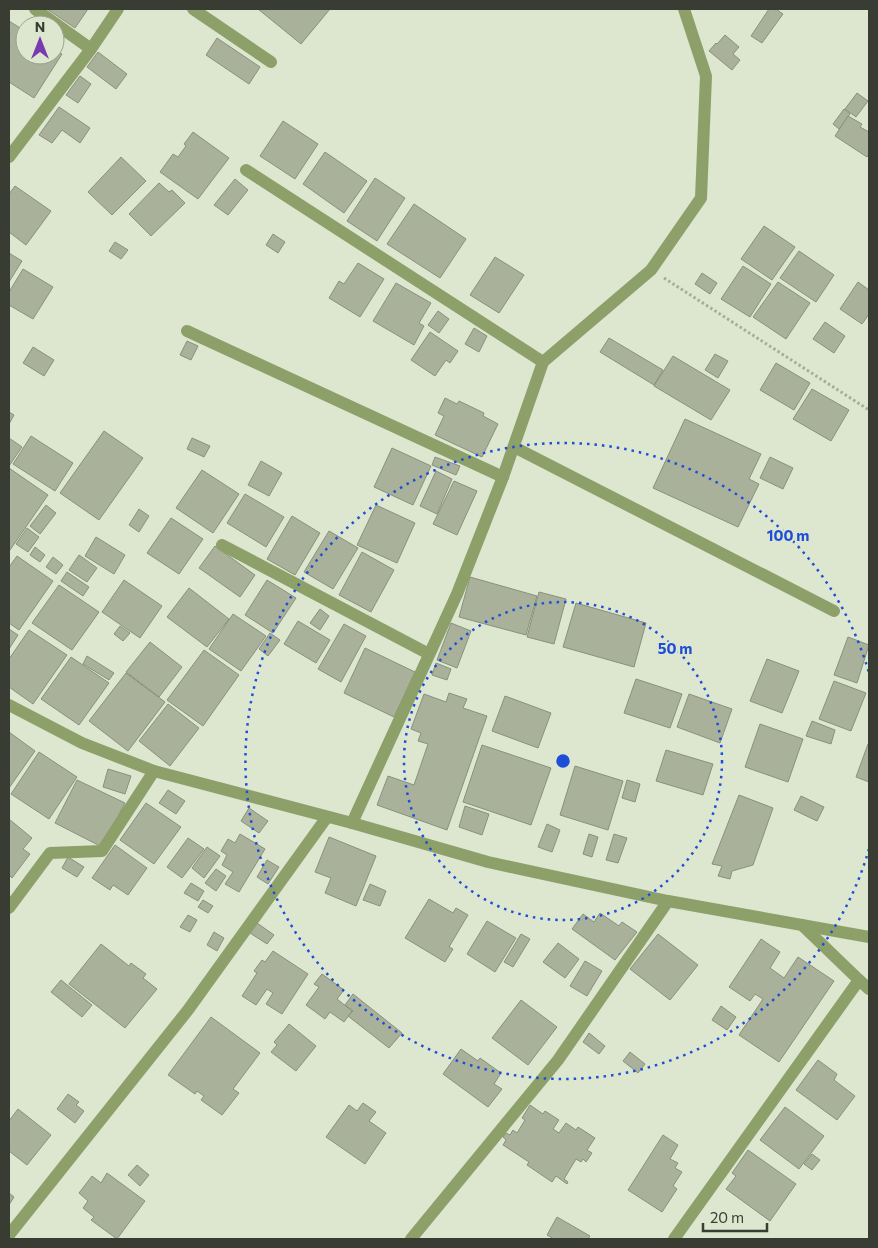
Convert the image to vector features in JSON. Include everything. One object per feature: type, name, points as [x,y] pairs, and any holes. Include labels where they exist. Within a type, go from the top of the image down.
[{"type":"street","points":[[35,9],[91,49]]},
{"type":"street","points":[[9,158],[91,49],[118,9]]},
{"type":"street","points":[[193,9],[272,62]]},
{"type":"street","points":[[352,823],[457,594],[504,477],[543,362],[651,270],[701,198],[706,76],[684,9]]},
{"type":"street","points":[[246,170],[543,362]]},
{"type":"street","points":[[187,330],[504,477]]},
{"type":"street","points":[[514,448],[834,611]]},
{"type":"street","points":[[222,545],[429,654]]},
{"type":"street","points":[[9,705],[82,743],[154,771],[352,823],[488,862],[668,901],[869,937]]},
{"type":"street","points":[[9,908],[50,853],[102,851],[154,771]]},
{"type":"street","points":[[9,1235],[188,1010],[327,817]]},
{"type":"street","points":[[411,1239],[558,1060],[668,901]]},
{"type":"street","points":[[802,925],[869,989]]},
{"type":"street","points":[[674,1239],[859,980]]},
{"type":"path","points":[[651,270],[869,410]]},
{"type":"building","points":[[47,9],[88,9],[75,28],[65,21],[65,15],[56,15]]},
{"type":"building","points":[[258,9],[330,9],[301,44]]},
{"type":"building","points":[[769,9],[776,9],[783,14],[762,43],[751,36]]},
{"type":"building","points":[[9,21],[15,25],[15,65],[55,65],[34,98],[9,82]]},
{"type":"building","points":[[725,35],[739,47],[733,54],[740,60],[732,70],[709,51]]},
{"type":"building","points":[[217,38],[260,67],[249,84],[206,55]]},
{"type":"building","points":[[98,52],[127,74],[116,89],[87,67]]},
{"type":"building","points":[[80,76],[91,84],[78,103],[66,95]]},
{"type":"building","points":[[857,93],[868,101],[856,117],[845,109]]},
{"type":"building","points":[[59,107],[90,128],[80,143],[62,130],[52,143],[39,135]]},
{"type":"building","points":[[844,109],[850,114],[839,129],[833,124]]},
{"type":"building","points":[[848,116],[862,124],[860,127],[869,132],[869,153],[867,157],[835,136]]},
{"type":"building","points":[[283,121],[318,144],[295,179],[260,156]]},
{"type":"building","points":[[193,132],[229,158],[198,199],[160,172],[173,154],[178,157],[186,146],[184,144]]},
{"type":"building","points":[[325,152],[367,181],[344,213],[303,184]]},
{"type":"building","points":[[121,157],[146,181],[112,215],[88,192]]},
{"type":"building","points":[[375,178],[405,198],[377,241],[347,221]]},
{"type":"building","points":[[235,179],[248,190],[228,215],[214,205]]},
{"type":"building","points":[[159,183],[169,192],[172,190],[185,203],[151,236],[129,214]]},
{"type":"building","points":[[15,186],[51,211],[26,245],[9,232],[9,194]]},
{"type":"building","points":[[414,204],[466,239],[440,278],[387,244]]},
{"type":"building","points":[[764,226],[795,247],[772,280],[741,259]]},
{"type":"building","points":[[273,234],[285,242],[278,253],[266,245]]},
{"type":"building","points":[[115,242],[128,250],[121,259],[109,251]]},
{"type":"building","points":[[799,251],[834,275],[816,302],[780,278]]},
{"type":"building","points":[[9,253],[22,261],[9,282]]},
{"type":"building","points":[[495,257],[524,275],[499,313],[470,295]]},
{"type":"building","points":[[358,263],[384,279],[360,317],[329,298],[339,281],[344,284]]},
{"type":"building","points":[[743,266],[771,284],[750,317],[721,299]]},
{"type":"building","points":[[23,269],[53,287],[33,319],[9,305],[9,292]]},
{"type":"building","points":[[702,273],[717,283],[710,294],[695,284]]},
{"type":"building","points":[[778,282],[810,303],[786,339],[753,317]]},
{"type":"building","points":[[858,282],[869,290],[869,314],[862,324],[840,309]]},
{"type":"building","points":[[396,283],[431,303],[419,323],[424,326],[414,345],[373,321]]},
{"type":"building","points":[[438,311],[449,319],[439,333],[428,325]]},
{"type":"building","points":[[825,322],[845,336],[834,353],[813,339]]},
{"type":"building","points":[[474,328],[487,336],[479,352],[465,344]]},
{"type":"building","points":[[430,332],[458,351],[450,363],[446,360],[435,376],[411,360]]},
{"type":"building","points":[[609,338],[663,370],[654,385],[600,352]]},
{"type":"building","points":[[187,341],[198,346],[191,360],[180,355]]},
{"type":"building","points":[[33,347],[54,360],[44,376],[23,363]]},
{"type":"building","points":[[715,354],[728,361],[718,378],[705,370]]},
{"type":"building","points":[[673,356],[730,390],[711,420],[654,386]]},
{"type":"building","points":[[776,363],[810,383],[794,410],[760,390]]},
{"type":"building","points":[[812,389],[849,410],[831,441],[793,419]]},
{"type":"building","points":[[445,398],[457,404],[459,401],[484,413],[483,416],[498,424],[482,457],[435,435],[444,416],[438,413]]},
{"type":"building","points":[[9,412],[14,415],[9,424]]},
{"type":"building","points":[[685,419],[761,454],[749,479],[759,484],[738,527],[653,488]]},
{"type":"building","points":[[104,431],[143,458],[99,520],[60,493]]},
{"type":"building","points":[[31,436],[73,463],[55,491],[13,464]]},
{"type":"building","points":[[9,438],[22,447],[9,466]]},
{"type":"building","points":[[192,438],[210,446],[204,457],[187,449]]},
{"type":"building","points":[[392,448],[431,466],[413,505],[374,487]]},
{"type":"building","points":[[435,457],[460,466],[456,475],[432,465]]},
{"type":"building","points":[[770,457],[793,468],[783,489],[760,478]]},
{"type":"building","points":[[261,461],[282,473],[269,496],[248,485]]},
{"type":"building","points":[[9,468],[48,495],[10,550],[9,549]]},
{"type":"building","points":[[202,470],[239,494],[213,533],[176,508]]},
{"type":"building","points":[[436,471],[452,479],[437,514],[420,506]]},
{"type":"building","points":[[454,481],[477,491],[457,535],[433,524]]},
{"type":"building","points":[[245,494],[284,517],[266,547],[227,523]]},
{"type":"building","points":[[46,505],[56,513],[40,534],[30,526]]},
{"type":"building","points":[[376,505],[415,523],[397,563],[357,545]]},
{"type":"building","points":[[139,509],[149,516],[139,532],[129,525]]},
{"type":"building","points":[[292,516],[320,533],[295,575],[267,559]]},
{"type":"building","points":[[171,518],[203,539],[179,574],[147,553]]},
{"type":"building","points":[[27,528],[39,537],[28,552],[16,544]]},
{"type":"building","points":[[329,531],[358,548],[333,589],[304,572]]},
{"type":"building","points":[[96,537],[125,555],[114,574],[85,556]]},
{"type":"building","points":[[215,546],[255,575],[240,597],[199,568]]},
{"type":"building","points":[[35,547],[45,555],[40,562],[30,555]]},
{"type":"building","points":[[362,552],[394,570],[371,612],[339,595]]},
{"type":"building","points":[[79,555],[97,568],[87,582],[69,570]]},
{"type":"building","points":[[17,556],[53,581],[19,630],[9,623],[9,567]]},
{"type":"building","points":[[53,557],[63,565],[56,574],[46,567]]},
{"type":"building","points":[[67,572],[89,587],[83,596],[61,581]]},
{"type":"building","points":[[470,577],[537,596],[526,635],[459,617]]},
{"type":"building","points":[[124,580],[162,606],[140,638],[102,612]]},
{"type":"building","points":[[267,580],[296,598],[273,633],[245,615]]},
{"type":"building","points":[[59,585],[99,612],[72,650],[32,623]]},
{"type":"building","points":[[189,588],[229,619],[207,647],[167,617]]},
{"type":"building","points":[[539,592],[566,599],[554,644],[527,637]]},
{"type":"building","points":[[576,603],[646,623],[634,667],[563,647]]},
{"type":"building","points":[[320,609],[329,616],[320,630],[310,623]]},
{"type":"building","points":[[233,614],[266,636],[241,671],[209,649]]},
{"type":"building","points":[[298,621],[330,640],[316,663],[284,644]]},
{"type":"building","points":[[451,623],[471,631],[457,668],[437,660]]},
{"type":"building","points":[[344,624],[366,636],[341,682],[318,669]]},
{"type":"building","points":[[120,626],[130,633],[123,641],[114,634]]},
{"type":"building","points":[[9,629],[18,635],[9,649]]},
{"type":"building","points":[[29,630],[67,655],[33,704],[9,687],[9,659]]},
{"type":"building","points":[[270,633],[280,640],[268,656],[259,649]]},
{"type":"building","points":[[848,637],[869,645],[857,683],[834,675]]},
{"type":"building","points":[[150,642],[182,667],[159,697],[126,672]]},
{"type":"building","points":[[365,648],[415,672],[394,717],[344,693]]},
{"type":"building","points":[[204,650],[239,675],[203,726],[167,700]]},
{"type":"building","points":[[87,656],[114,673],[109,680],[83,664]]},
{"type":"building","points":[[71,657],[109,683],[79,725],[41,699]]},
{"type":"building","points":[[767,659],[799,671],[782,713],[750,701]]},
{"type":"building","points":[[436,663],[451,669],[447,680],[432,675]]},
{"type":"building","points":[[126,673],[165,702],[128,751],[89,721]]},
{"type":"building","points":[[636,679],[682,694],[670,728],[624,713]]},
{"type":"building","points":[[834,681],[866,693],[851,731],[819,719]]},
{"type":"building","points":[[449,693],[467,699],[463,708],[487,716],[447,830],[377,805],[388,776],[414,785],[428,744],[418,741],[421,733],[411,729],[424,694],[446,702]]},
{"type":"building","points":[[689,694],[732,709],[720,743],[677,727]]},
{"type":"building","points":[[505,696],[551,713],[538,748],[492,731]]},
{"type":"building","points":[[168,704],[199,728],[170,766],[139,741]]},
{"type":"building","points":[[812,721],[835,730],[831,744],[806,736]]},
{"type":"building","points":[[760,724],[803,739],[788,782],[745,767]]},
{"type":"building","points":[[9,732],[35,751],[9,788]]},
{"type":"building","points":[[869,744],[869,782],[856,777]]},
{"type":"building","points":[[482,745],[551,768],[531,825],[463,802]]},
{"type":"building","points":[[666,750],[713,764],[703,795],[656,781]]},
{"type":"building","points":[[39,752],[77,777],[49,819],[11,794]]},
{"type":"building","points":[[575,766],[623,781],[608,830],[560,815]]},
{"type":"building","points":[[108,769],[131,776],[125,794],[103,787]]},
{"type":"building","points":[[77,780],[125,803],[102,847],[55,823]]},
{"type":"building","points":[[627,780],[640,784],[635,802],[622,798]]},
{"type":"building","points":[[168,790],[185,801],[176,814],[159,803]]},
{"type":"building","points":[[739,795],[773,808],[753,865],[732,871],[730,879],[718,876],[722,866],[712,864]]},
{"type":"building","points":[[801,796],[824,807],[817,821],[794,810]]},
{"type":"building","points":[[146,803],[181,827],[154,864],[120,840]]},
{"type":"building","points":[[465,806],[489,814],[482,835],[459,827]]},
{"type":"building","points":[[249,808],[268,821],[259,833],[241,821]]},
{"type":"building","points":[[9,819],[32,838],[23,849],[30,854],[12,878],[9,875]]},
{"type":"building","points":[[547,824],[560,830],[552,852],[538,847]]},
{"type":"building","points":[[240,834],[265,849],[239,892],[225,884],[233,872],[222,865],[227,855],[221,851],[228,839],[235,843]]},
{"type":"building","points":[[589,834],[598,837],[592,857],[583,854]]},
{"type":"building","points":[[614,834],[627,838],[618,863],[606,860]]},
{"type":"building","points":[[329,837],[376,856],[356,906],[325,893],[331,878],[315,872]]},
{"type":"building","points":[[188,838],[204,849],[182,878],[167,867]]},
{"type":"building","points":[[115,845],[147,868],[128,895],[113,885],[110,890],[92,878]]},
{"type":"building","points":[[207,847],[220,856],[204,878],[192,868]]},
{"type":"building","points":[[68,857],[84,867],[77,877],[62,868]]},
{"type":"building","points":[[267,860],[279,867],[268,884],[257,877]]},
{"type":"building","points":[[216,869],[226,876],[216,891],[205,883]]},
{"type":"building","points":[[191,883],[204,891],[198,901],[184,893]]},
{"type":"building","points":[[370,884],[386,891],[380,906],[363,900]]},
{"type":"building","points":[[429,899],[453,913],[456,908],[468,915],[449,947],[453,949],[445,962],[405,938]]},
{"type":"building","points":[[203,900],[213,906],[208,913],[198,907]]},
{"type":"building","points":[[600,913],[619,926],[622,922],[637,932],[615,960],[572,929],[583,914],[594,922]]},
{"type":"building","points":[[188,915],[197,920],[190,932],[180,927]]},
{"type":"building","points":[[487,921],[516,938],[495,972],[467,954]]},
{"type":"building","points":[[257,923],[274,935],[267,944],[250,933]]},
{"type":"building","points":[[214,932],[224,938],[217,951],[207,945]]},
{"type":"building","points":[[521,934],[530,939],[513,967],[504,962]]},
{"type":"building","points":[[658,934],[698,965],[670,1000],[630,969]]},
{"type":"building","points":[[761,939],[780,952],[770,968],[784,978],[798,957],[834,981],[779,1062],[739,1035],[763,999],[755,994],[750,1001],[729,987]]},
{"type":"building","points":[[558,943],[579,959],[565,978],[543,962]]},
{"type":"building","points":[[101,944],[129,966],[131,963],[146,974],[143,978],[157,989],[125,1028],[69,984]]},
{"type":"building","points":[[273,951],[308,974],[282,1014],[266,1004],[273,993],[267,989],[256,1005],[242,996],[257,973],[254,971],[262,960],[265,962]]},
{"type":"building","points":[[585,961],[602,971],[587,996],[570,986]]},
{"type":"building","points":[[322,974],[344,990],[337,999],[352,1011],[344,1022],[330,1012],[325,1019],[306,1005],[319,987],[314,984]]},
{"type":"building","points":[[61,980],[92,1005],[82,1017],[51,992]]},
{"type":"building","points":[[353,994],[402,1033],[389,1048],[348,1016],[353,1011],[345,1005]]},
{"type":"building","points":[[521,1000],[557,1027],[528,1065],[492,1038]]},
{"type":"building","points":[[721,1006],[736,1017],[727,1030],[712,1020]]},
{"type":"building","points":[[211,1017],[260,1053],[233,1089],[239,1093],[222,1115],[201,1100],[204,1096],[197,1091],[195,1094],[168,1075]]},
{"type":"building","points":[[289,1024],[316,1046],[296,1071],[271,1052],[277,1045],[274,1042]]},
{"type":"building","points":[[589,1033],[605,1046],[599,1054],[583,1042]]},
{"type":"building","points":[[461,1049],[478,1061],[480,1058],[501,1073],[494,1084],[502,1089],[488,1107],[443,1074]]},
{"type":"building","points":[[630,1052],[645,1064],[638,1073],[623,1061]]},
{"type":"building","points":[[818,1060],[837,1074],[834,1080],[855,1096],[837,1120],[796,1090]]},
{"type":"building","points":[[68,1094],[79,1102],[76,1105],[84,1111],[75,1123],[57,1109]]},
{"type":"building","points":[[363,1103],[376,1112],[369,1121],[386,1133],[365,1164],[326,1137],[349,1105],[357,1111]]},
{"type":"building","points":[[530,1105],[543,1114],[545,1111],[559,1120],[553,1129],[559,1133],[566,1123],[576,1130],[578,1127],[595,1138],[587,1150],[592,1153],[586,1162],[583,1159],[581,1162],[576,1159],[564,1179],[568,1182],[567,1184],[556,1176],[552,1182],[527,1165],[529,1162],[503,1145],[506,1140],[503,1137],[506,1133],[510,1135],[513,1130],[517,1133],[525,1120],[522,1118]]},
{"type":"building","points":[[785,1107],[824,1136],[799,1169],[760,1140]]},
{"type":"building","points":[[18,1109],[51,1135],[27,1165],[9,1151],[9,1121]]},
{"type":"building","points":[[663,1135],[678,1145],[670,1159],[678,1163],[675,1168],[682,1172],[673,1186],[677,1189],[662,1212],[628,1190]]},
{"type":"building","points":[[748,1150],[796,1184],[770,1221],[726,1189],[736,1176],[732,1173]]},
{"type":"building","points":[[812,1154],[820,1160],[812,1170],[804,1164]]},
{"type":"building","points":[[137,1165],[149,1175],[140,1186],[128,1175]]},
{"type":"building","points":[[107,1173],[145,1201],[117,1239],[91,1220],[94,1217],[83,1208],[88,1201],[79,1193],[92,1176],[101,1183]]},
{"type":"building","points":[[9,1193],[14,1197],[9,1205]]},
{"type":"building","points":[[557,1217],[590,1236],[588,1239],[554,1239],[547,1235]]}]
